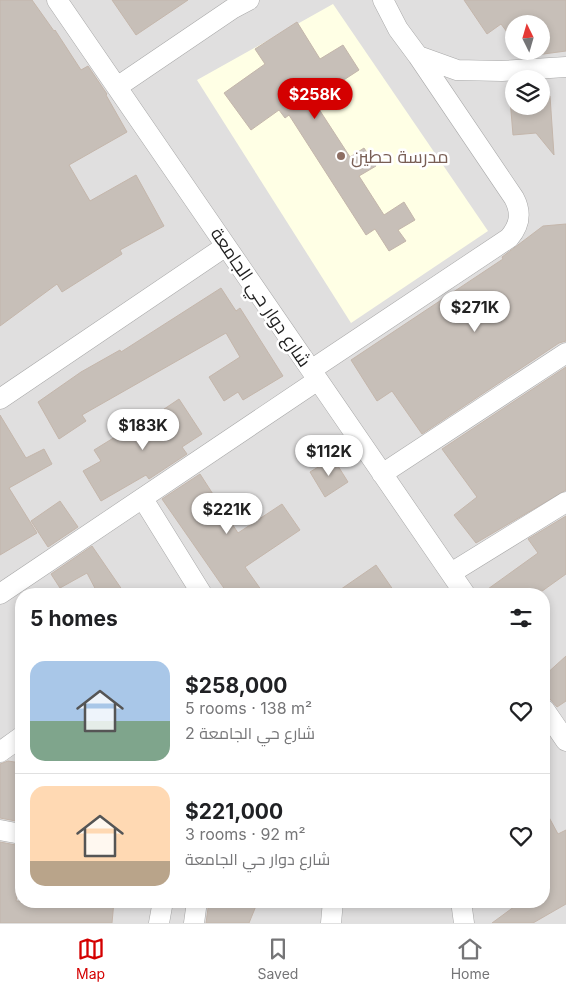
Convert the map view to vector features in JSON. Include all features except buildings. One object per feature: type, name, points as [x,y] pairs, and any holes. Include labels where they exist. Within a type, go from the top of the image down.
[{"type":"street","name":"شارع دوار حي الجامعة","points":[[57,0],[461,588]]},
{"type":"street","points":[[0,594],[143,499],[509,238],[518,223],[520,214],[514,198],[418,56],[398,30],[382,0]]},
{"type":"street","points":[[117,87],[236,3]]},
{"type":"street","points":[[418,56],[457,70],[502,71],[566,67]]},
{"type":"street","points":[[0,400],[226,246]]},
{"type":"street","points":[[382,474],[566,353]]},
{"type":"street","points":[[143,499],[198,588]]},
{"type":"street","points":[[451,573],[566,502]]},
{"type":"street","points":[[550,718],[566,741]]},
{"type":"street","points":[[0,752],[15,741]]},
{"type":"street","points":[[0,830],[15,833]]},
{"type":"street","points":[[160,923],[162,908]]},
{"type":"street","points":[[194,923],[196,908]]},
{"type":"street","points":[[331,923],[332,908]]},
{"type":"street","points":[[462,908],[464,923]]},
{"type":"shaded area","points":[[0,0],[566,0],[566,923],[0,923]]},
{"type":"shaded area","name":"مدرسة حطين","points":[[333,4],[488,231],[351,323],[197,80]]},
{"type":"place","name":"مدرسة حطين","points":[[341,156]]}]
